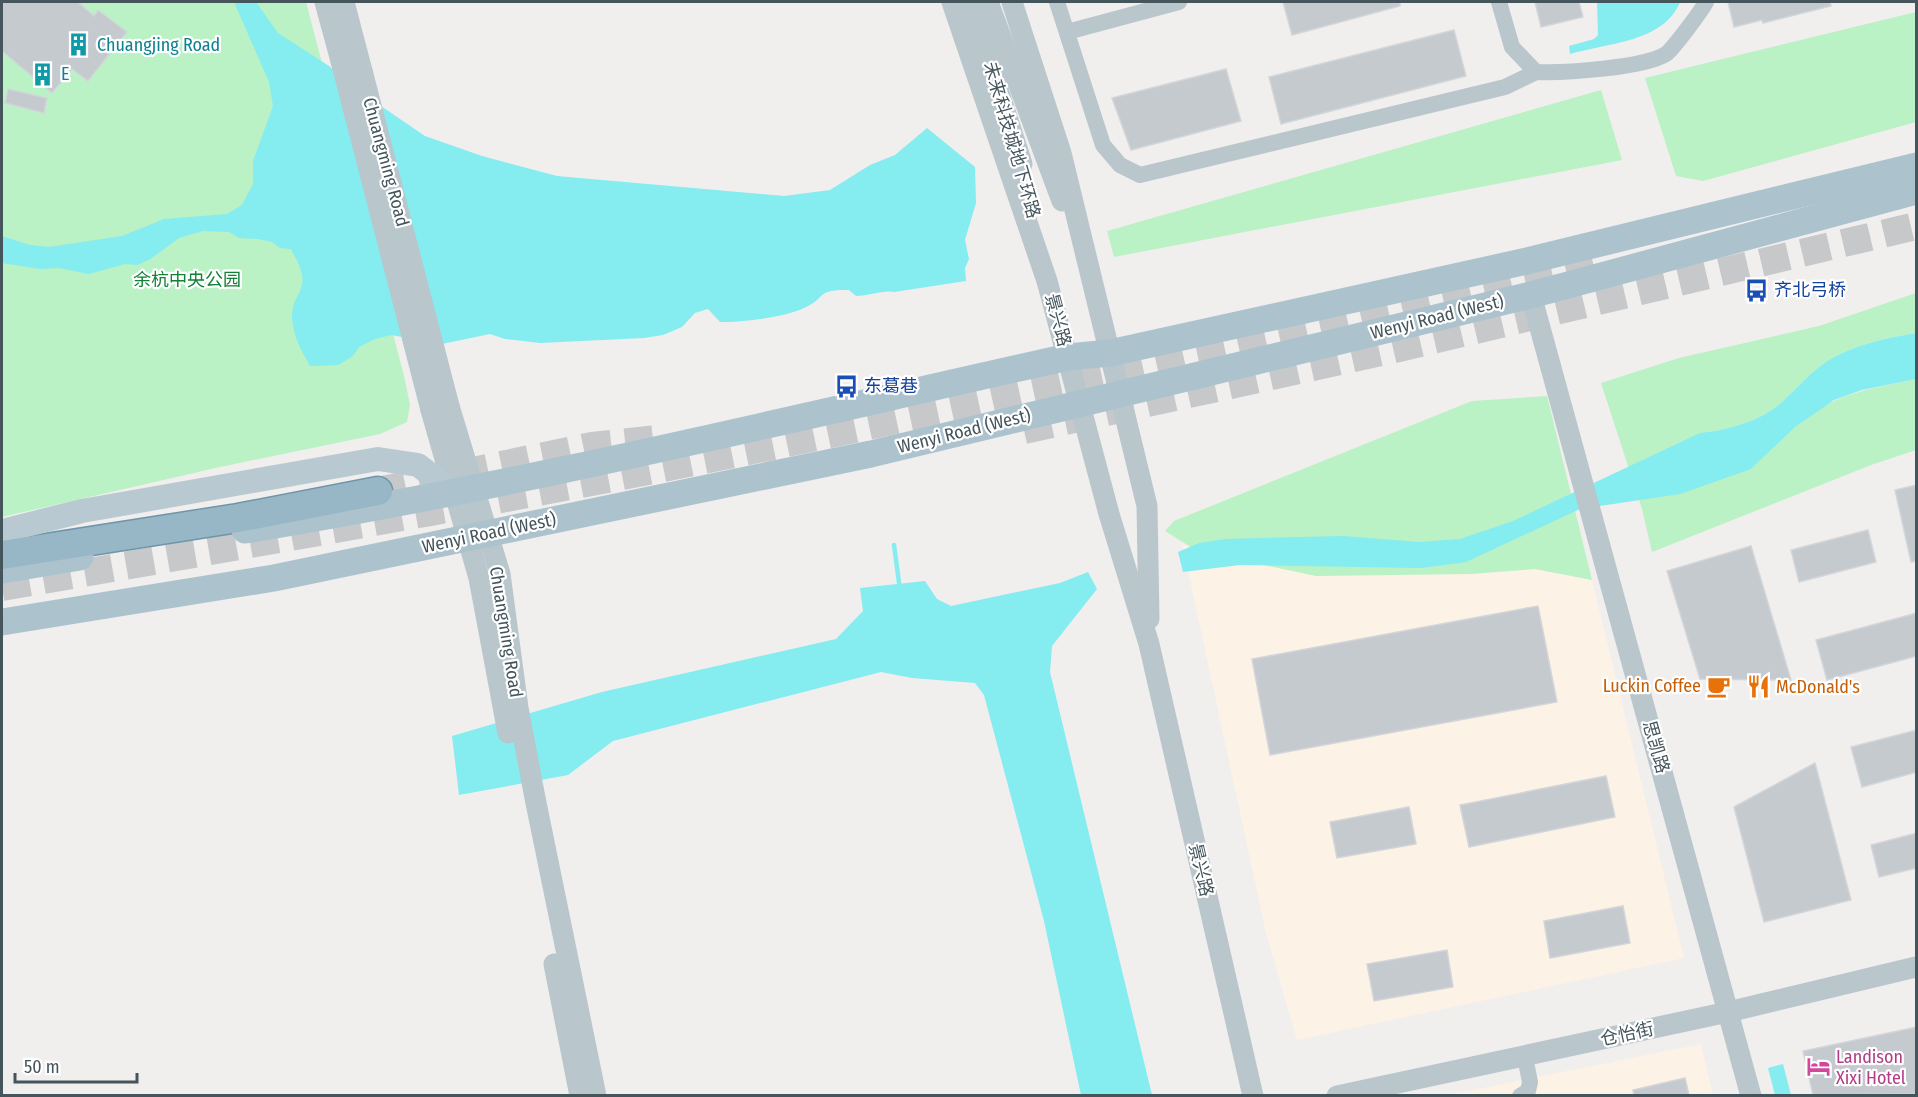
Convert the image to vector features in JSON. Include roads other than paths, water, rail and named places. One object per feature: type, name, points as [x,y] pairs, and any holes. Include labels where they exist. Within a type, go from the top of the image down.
[{"type":"highway","points":[[2,555],[238,518],[378,491]]},
{"type":"main road","name":"Wenyi Road (West)","points":[[2,570],[351,513],[464,490],[1068,357],[1110,353],[1527,261],[1917,166]]},
{"type":"main road","name":"Wenyi Road (West)","points":[[2,622],[273,578],[871,454],[1531,295],[1917,191]]},
{"type":"main road","points":[[2,531],[82,511],[378,459],[418,465],[464,490]]},
{"type":"street","name":"Chuangming Road","points":[[325,2],[438,411],[477,535],[479,578],[510,704],[529,800],[580,1095]]},
{"type":"street","name":"Chuangming Road","points":[[344,2],[362,71],[438,411]]},
{"type":"street","name":"景兴路","points":[[952,2],[1047,281],[1109,514],[1149,644],[1253,1095]]},
{"type":"street","name":"未来科技城地下环路","points":[[970,2],[1027,179],[1047,281]]},
{"type":"street","name":"未来科技城地下环路","points":[[988,2],[1047,164],[1088,265]]},
{"type":"street","name":"景兴路","points":[[1012,2],[1061,153],[1147,506],[1149,644]]},
{"type":"street","points":[[1057,2],[1103,145],[1120,165],[1140,175],[1505,87],[1536,72],[1558,73],[1621,66],[1666,54],[1706,2]]},
{"type":"street","points":[[1067,32],[1179,2]]},
{"type":"street","points":[[1499,2],[1512,47],[1536,72]]},
{"type":"street","name":"思凯路","points":[[1531,295],[1751,1095]]},
{"type":"street","name":"Chuangming Road","points":[[529,800],[596,1095]]},
{"type":"street","name":"仓怡街","points":[[1337,1095],[1525,1057],[1917,967]]},
{"type":"street","points":[[1520,1095],[1528,1090],[1530,1082],[1525,1057]]},
{"type":"water","points":[[234,2],[256,2],[278,33],[329,66],[359,91],[425,136],[482,156],[557,176],[784,196],[830,190],[870,165],[895,155],[927,128],[975,167],[976,203],[965,240],[969,259],[965,268],[966,281],[861,296],[856,296],[849,290],[831,291],[796,311],[751,320],[720,322],[708,309],[695,313],[682,327],[663,335],[644,338],[540,343],[505,339],[490,334],[442,344],[391,335],[375,339],[359,347],[353,356],[338,365],[310,366],[296,337],[292,317],[293,307],[303,280],[301,271],[291,249],[280,248],[272,242],[239,238],[229,232],[203,231],[179,238],[149,260],[137,265],[125,264],[89,274],[59,268],[40,269],[2,263],[2,236],[30,245],[49,247],[122,236],[164,219],[227,214],[242,205],[253,184],[253,161],[273,106],[269,82]]},
{"type":"water","points":[[1597,2],[1680,2],[1672,15],[1648,33],[1633,39],[1570,54],[1569,46],[1594,39],[1598,35]]},
{"type":"water","points":[[1916,333],[1916,379],[1862,390],[1834,400],[1795,427],[1751,469],[1680,494],[1580,509],[1466,562],[1421,568],[1240,565],[1183,572],[1178,552],[1199,543],[1225,539],[1343,536],[1419,542],[1460,539],[1513,521],[1700,433],[1721,430],[1753,420],[1772,410],[1816,369],[1839,354],[1872,342]]},
{"type":"water","points":[[1088,572],[1097,589],[1052,646],[1050,672],[1152,1095],[1081,1095],[1044,921],[984,695],[975,683],[912,678],[881,672],[613,741],[568,775],[459,795],[452,736],[602,692],[836,639],[863,611],[860,588],[925,581],[937,599],[951,606],[1060,583]]},
{"type":"water","points":[[1783,1064],[1791,1095],[1775,1095],[1768,1068]]},
{"type":"waterway","points":[[894,545],[900,590]]},
{"type":"tunnel","points":[[1024,430],[1386,351],[1916,226]]},
{"type":"tunnel","points":[[2,587],[460,507],[734,454],[1273,338],[1597,265]]},
{"type":"tunnel","points":[[378,491],[592,446],[666,438]]},
{"type":"place","name":"Chuangjing Road","points":[[79,45]]},
{"type":"place","name":"E","points":[[43,74]]},
{"type":"place","name":"齐北弓桥","points":[[1756,290]]},
{"type":"place","name":"东葛巷","points":[[846,386]]},
{"type":"place","name":"Luckin Coffee","points":[[1719,686]]},
{"type":"place","name":"McDonald's","points":[[1758,687]]},
{"type":"place","name":"Landison Xixi Hotel","points":[[1818,1067]]},
{"type":"park label","name":"余杭中央公园","points":[[187,280]]}]
